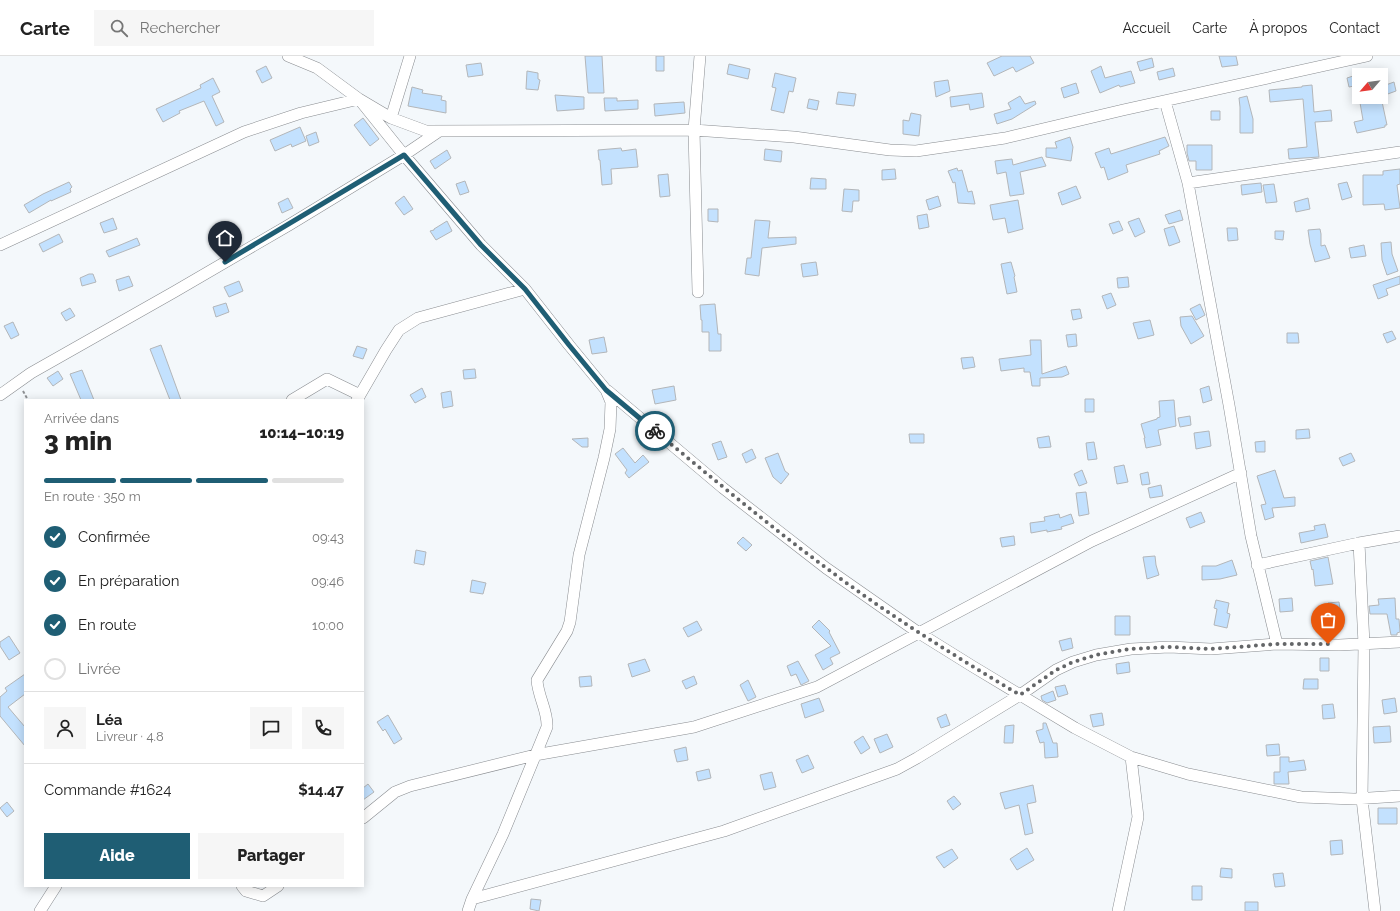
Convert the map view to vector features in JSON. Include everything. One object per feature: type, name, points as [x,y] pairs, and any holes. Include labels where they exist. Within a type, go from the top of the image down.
[{"type":"street","points":[[288,56],[317,68],[359,99],[392,118],[426,131],[694,130],[794,137],[890,150],[916,151],[1005,138],[1367,56]]},
{"type":"street","points":[[392,118],[410,56]]},
{"type":"street","points":[[698,292],[694,130],[700,56]]},
{"type":"street","points":[[359,99],[404,155],[481,245],[525,289],[606,390],[723,488],[826,568],[919,633],[1076,728],[1131,757],[1188,774],[1301,797],[1362,798],[1400,796]]},
{"type":"street","points":[[0,245],[244,132],[301,113],[359,99]]},
{"type":"street","points":[[1165,101],[1188,183],[1229,404],[1251,536],[1277,644]]},
{"type":"street","points":[[0,395],[32,373],[174,292],[404,155],[438,132]]},
{"type":"street","points":[[1188,183],[1400,152]]},
{"type":"street","points":[[294,399],[327,379],[359,398],[399,330],[418,318],[525,289]]},
{"type":"street","points":[[468,911],[472,899],[503,834],[547,727],[547,718],[537,689],[537,680],[567,631],[570,622],[579,555],[610,429],[611,402],[606,390]]},
{"type":"street","points":[[364,817],[395,792],[410,786],[535,755],[694,727],[817,687],[1092,541],[1240,473]]},
{"type":"street","points":[[1257,565],[1359,543],[1400,536]]},
{"type":"street","points":[[1359,543],[1364,644],[1362,798],[1375,911]]},
{"type":"street","points":[[472,899],[724,832],[897,769],[1020,695],[1056,670],[1073,662],[1096,655],[1130,649],[1169,647],[1211,649],[1277,644],[1339,645],[1400,642]]},
{"type":"street","points":[[1118,911],[1138,817],[1131,757]]},
{"type":"street","points":[[40,911],[55,887]]},
{"type":"street","points":[[243,887],[246,891],[263,896],[276,887]]},
{"type":"building","points":[[585,56],[602,56],[604,93],[588,93]]},
{"type":"building","points":[[656,56],[664,56],[664,71],[656,71]]},
{"type":"building","points":[[1002,56],[1030,56],[1034,63],[1016,72],[1013,67],[994,76],[987,63]]},
{"type":"building","points":[[1219,56],[1236,56],[1238,65],[1222,67]]},
{"type":"building","points":[[1152,58],[1154,67],[1140,71],[1137,62]]},
{"type":"building","points":[[481,63],[483,75],[468,77],[466,65]]},
{"type":"building","points":[[729,64],[750,69],[748,79],[727,74]]},
{"type":"building","points":[[266,66],[272,78],[262,83],[256,71]]},
{"type":"building","points":[[1101,66],[1105,78],[1131,71],[1135,83],[1120,87],[1119,85],[1100,93],[1091,71]]},
{"type":"building","points":[[1173,68],[1175,76],[1159,80],[1157,72]]},
{"type":"building","points":[[527,71],[538,73],[538,79],[540,80],[538,90],[526,89]]},
{"type":"building","points":[[775,73],[796,78],[793,92],[789,91],[784,113],[771,110],[776,88],[772,87]]},
{"type":"building","points":[[1352,76],[1352,86],[1349,87],[1347,78]]},
{"type":"building","points":[[213,78],[220,92],[212,96],[224,122],[216,126],[204,101],[179,111],[180,113],[163,122],[156,109],[201,88],[200,85]]},
{"type":"building","points":[[948,80],[950,91],[936,97],[934,82]]},
{"type":"building","points":[[1394,82],[1396,91],[1388,94],[1388,84]]},
{"type":"building","points":[[1076,83],[1079,93],[1064,98],[1061,88]]},
{"type":"building","points":[[1312,85],[1314,112],[1331,110],[1332,121],[1315,122],[1319,157],[1289,159],[1288,149],[1307,147],[1303,99],[1270,102],[1269,90]]},
{"type":"building","points":[[412,87],[423,90],[422,93],[442,96],[441,100],[446,101],[446,113],[408,106]]},
{"type":"building","points":[[838,92],[856,94],[854,106],[836,104]]},
{"type":"building","points":[[982,93],[984,107],[970,110],[969,104],[951,107],[950,97]]},
{"type":"building","points":[[555,95],[584,97],[584,109],[557,111]]},
{"type":"building","points":[[1020,96],[1025,104],[1035,101],[1036,104],[1012,119],[997,124],[994,114],[1011,109],[1008,103]]},
{"type":"building","points":[[1247,96],[1253,119],[1253,133],[1240,133],[1239,98]]},
{"type":"building","points":[[604,98],[617,98],[617,101],[638,100],[638,109],[605,111]]},
{"type":"building","points":[[809,99],[819,101],[817,110],[807,108]]},
{"type":"building","points":[[684,102],[685,113],[655,116],[654,104]]},
{"type":"building","points":[[1360,104],[1382,104],[1387,125],[1385,125],[1385,127],[1357,133],[1354,122],[1363,120]]},
{"type":"building","points":[[1211,111],[1220,111],[1220,120],[1211,120]]},
{"type":"building","points":[[911,113],[921,115],[919,136],[903,134],[903,120],[909,121]]},
{"type":"building","points":[[363,118],[379,139],[370,146],[354,125]]},
{"type":"building","points":[[300,127],[306,141],[292,147],[291,144],[275,151],[270,140]]},
{"type":"building","points":[[316,132],[319,142],[309,146],[306,136]]},
{"type":"building","points":[[1070,137],[1073,147],[1071,161],[1046,157],[1046,148],[1057,148],[1055,142]]},
{"type":"building","points":[[1165,137],[1169,146],[1159,151],[1160,154],[1126,165],[1128,172],[1108,180],[1104,167],[1101,168],[1095,153],[1109,148],[1111,154]]},
{"type":"building","points":[[1187,145],[1212,145],[1212,170],[1196,170],[1196,161],[1189,161]]},
{"type":"building","points":[[621,148],[622,151],[636,149],[638,167],[611,169],[612,184],[602,185],[598,150]]},
{"type":"building","points":[[765,149],[782,151],[781,162],[764,160]]},
{"type":"building","points":[[447,150],[451,158],[435,169],[430,161]]},
{"type":"building","points":[[1042,157],[1046,166],[1020,172],[1024,194],[1010,196],[1006,172],[997,174],[995,161],[1012,159],[1013,165]]},
{"type":"building","points":[[957,168],[958,171],[962,170],[968,192],[972,191],[975,204],[958,203],[955,182],[953,183],[948,171]]},
{"type":"building","points":[[895,169],[896,179],[882,180],[882,170]]},
{"type":"building","points":[[1400,169],[1400,184],[1397,185],[1400,208],[1385,210],[1384,204],[1363,205],[1363,175],[1383,175],[1383,171]]},
{"type":"building","points":[[668,174],[670,196],[660,197],[658,175]]},
{"type":"building","points":[[811,178],[826,179],[826,189],[810,189]]},
{"type":"building","points":[[465,181],[469,192],[460,195],[456,184]]},
{"type":"building","points":[[69,182],[72,187],[70,189],[71,192],[51,200],[29,213],[24,205]]},
{"type":"building","points":[[1347,182],[1352,197],[1342,200],[1338,184]]},
{"type":"building","points":[[1261,183],[1262,192],[1242,195],[1241,185]]},
{"type":"building","points":[[1274,184],[1277,202],[1266,203],[1263,185]]},
{"type":"building","points":[[1076,186],[1081,198],[1062,205],[1058,193]]},
{"type":"building","points":[[844,189],[859,190],[859,201],[853,201],[852,212],[842,211]]},
{"type":"building","points":[[404,196],[413,209],[404,215],[395,203]]},
{"type":"building","points":[[938,196],[941,206],[929,210],[926,200]]},
{"type":"building","points":[[288,198],[293,208],[282,213],[278,203]]},
{"type":"building","points":[[1308,198],[1310,209],[1296,212],[1294,202]]},
{"type":"building","points":[[1018,200],[1023,229],[1008,233],[1005,218],[993,220],[990,205]]},
{"type":"building","points":[[708,209],[718,209],[718,222],[708,221]]},
{"type":"building","points":[[1180,210],[1183,220],[1169,224],[1165,215]]},
{"type":"building","points":[[927,214],[929,227],[919,229],[917,216]]},
{"type":"building","points":[[113,218],[117,229],[104,233],[100,223]]},
{"type":"building","points":[[1139,218],[1145,232],[1135,237],[1128,222]]},
{"type":"building","points":[[755,220],[770,221],[768,238],[796,237],[796,244],[762,248],[759,276],[745,274],[747,258],[751,258]]},
{"type":"building","points":[[447,221],[452,231],[436,240],[430,231]]},
{"type":"building","points":[[1119,221],[1123,230],[1113,234],[1109,224]]},
{"type":"building","points":[[236,226],[241,235],[228,241],[224,233]]},
{"type":"building","points":[[1174,226],[1180,242],[1169,246],[1164,229]]},
{"type":"building","points":[[1227,228],[1237,228],[1238,240],[1228,241]]},
{"type":"building","points":[[1320,229],[1321,246],[1325,245],[1330,258],[1315,262],[1308,230]]},
{"type":"building","points":[[1275,231],[1284,231],[1283,240],[1275,239]]},
{"type":"building","points":[[59,234],[63,242],[43,252],[39,244]]},
{"type":"building","points":[[137,238],[140,245],[109,257],[106,251]]},
{"type":"building","points":[[1391,242],[1392,254],[1398,271],[1387,275],[1382,260],[1381,243]]},
{"type":"building","points":[[1364,245],[1366,256],[1351,258],[1349,248]]},
{"type":"building","points":[[816,262],[818,275],[803,277],[801,264]]},
{"type":"building","points":[[1011,262],[1017,292],[1007,294],[1001,264]]},
{"type":"building","points":[[93,274],[96,282],[82,286],[80,278]]},
{"type":"building","points":[[129,276],[133,286],[119,291],[116,280]]},
{"type":"building","points":[[1400,276],[1400,284],[1386,289],[1388,295],[1378,299],[1373,285]]},
{"type":"building","points":[[1128,277],[1129,287],[1118,288],[1117,278]]},
{"type":"building","points":[[239,281],[243,291],[229,297],[224,287]]},
{"type":"building","points":[[1111,293],[1116,305],[1107,309],[1102,296]]},
{"type":"building","points":[[226,303],[229,312],[216,317],[213,307]]},
{"type":"building","points":[[715,304],[718,334],[721,334],[721,351],[709,351],[709,332],[702,332],[700,305]]},
{"type":"building","points":[[1200,304],[1205,315],[1196,320],[1190,309]]},
{"type":"building","points":[[70,308],[75,316],[66,321],[61,313]]},
{"type":"building","points":[[1080,309],[1082,318],[1073,320],[1071,310]]},
{"type":"building","points":[[1192,316],[1204,336],[1191,344],[1181,326],[1180,317]]},
{"type":"building","points":[[1150,320],[1154,335],[1138,339],[1133,323]]},
{"type":"building","points":[[13,322],[19,335],[11,339],[4,326]]},
{"type":"building","points":[[1392,331],[1396,339],[1387,343],[1383,334]]},
{"type":"building","points":[[1287,333],[1298,333],[1299,343],[1287,343]]},
{"type":"building","points":[[1076,334],[1077,346],[1068,347],[1066,335]]},
{"type":"building","points":[[604,337],[607,352],[592,354],[589,340]]},
{"type":"building","points":[[1030,340],[1041,340],[1042,374],[1066,366],[1069,374],[1062,377],[1040,378],[1040,386],[1032,386],[1030,372],[1024,372],[1024,368],[1001,371],[999,359],[1031,355]]},
{"type":"building","points":[[161,345],[181,399],[170,399],[150,349]]},
{"type":"building","points":[[357,346],[367,349],[363,359],[353,356]]},
{"type":"building","points":[[973,357],[975,367],[963,369],[961,358]]},
{"type":"building","points":[[475,369],[476,378],[464,379],[463,370]]},
{"type":"building","points":[[82,370],[94,399],[81,399],[70,374]]},
{"type":"building","points":[[58,371],[63,379],[53,386],[47,378]]},
{"type":"building","points":[[674,386],[676,400],[655,404],[652,390]]},
{"type":"building","points":[[1209,386],[1212,400],[1203,403],[1200,389]]},
{"type":"building","points":[[422,388],[426,397],[415,403],[410,395]]},
{"type":"building","points":[[451,391],[453,406],[443,408],[441,393]]},
{"type":"building","points":[[1085,399],[1094,399],[1094,412],[1085,412]]},
{"type":"building","points":[[1174,400],[1176,426],[1158,430],[1161,445],[1146,448],[1141,424],[1160,417],[1159,401]]},
{"type":"building","points":[[1190,416],[1191,425],[1180,427],[1178,418]]},
{"type":"building","points":[[1309,429],[1310,438],[1296,439],[1296,430]]},
{"type":"building","points":[[1209,431],[1211,446],[1196,449],[1194,433]]},
{"type":"building","points":[[909,434],[924,434],[924,443],[910,443]]},
{"type":"building","points":[[1049,436],[1051,447],[1039,448],[1037,438]]},
{"type":"building","points":[[588,438],[588,447],[582,447],[572,439]]},
{"type":"building","points":[[721,441],[727,457],[718,460],[712,444]]},
{"type":"building","points":[[1265,441],[1265,452],[1256,452],[1255,442]]},
{"type":"building","points":[[1094,442],[1097,459],[1088,460],[1086,443]]},
{"type":"building","points":[[623,448],[635,463],[643,455],[649,462],[629,478],[625,473],[627,470],[615,454]]},
{"type":"building","points":[[752,449],[756,458],[746,463],[742,454]]},
{"type":"building","points":[[778,453],[785,471],[789,474],[781,484],[773,477],[765,458]]},
{"type":"building","points":[[1351,453],[1355,461],[1343,466],[1339,458]]},
{"type":"building","points":[[1124,465],[1128,482],[1117,484],[1114,467]]},
{"type":"building","points":[[1082,470],[1087,483],[1079,486],[1074,474]]},
{"type":"building","points":[[1275,470],[1284,498],[1295,497],[1295,506],[1272,508],[1274,517],[1265,520],[1261,505],[1266,504],[1257,476]]},
{"type":"building","points":[[1148,472],[1150,484],[1142,485],[1140,474]]},
{"type":"building","points":[[1161,485],[1163,496],[1150,498],[1148,488]]},
{"type":"building","points":[[1086,492],[1089,514],[1079,516],[1076,493]]},
{"type":"building","points":[[1201,512],[1205,522],[1190,528],[1186,518]]},
{"type":"building","points":[[1059,514],[1060,518],[1071,514],[1074,523],[1061,527],[1062,529],[1031,533],[1030,523],[1045,521],[1044,517]]},
{"type":"building","points":[[1325,524],[1328,537],[1301,543],[1299,533],[1315,530],[1314,526]]},
{"type":"building","points":[[1014,536],[1015,545],[1002,547],[1000,538]]},
{"type":"building","points":[[743,537],[752,545],[746,551],[737,543]]},
{"type":"building","points":[[416,550],[426,552],[424,565],[414,563]]},
{"type":"building","points":[[1155,556],[1159,575],[1147,579],[1143,557]]},
{"type":"building","points":[[1328,557],[1333,584],[1315,586],[1313,569],[1312,570],[1310,561]]},
{"type":"building","points":[[1232,560],[1237,575],[1220,579],[1202,580],[1202,566],[1216,566]]},
{"type":"building","points":[[472,580],[486,583],[483,594],[470,592]]},
{"type":"building","points":[[1292,598],[1293,611],[1280,612],[1279,599]]},
{"type":"building","points":[[1395,598],[1396,619],[1399,619],[1400,632],[1397,633],[1397,635],[1391,635],[1387,614],[1370,614],[1369,606],[1379,605],[1378,599]]},
{"type":"building","points":[[1216,600],[1229,603],[1227,613],[1230,614],[1227,628],[1214,625],[1217,609],[1214,608]]},
{"type":"building","points":[[1339,602],[1341,615],[1330,617],[1328,603]]},
{"type":"building","points":[[1115,616],[1130,616],[1130,635],[1115,635]]},
{"type":"building","points":[[819,620],[830,631],[829,632],[840,653],[830,658],[833,664],[823,670],[815,655],[831,646],[812,627]]},
{"type":"building","points":[[697,621],[702,630],[688,637],[683,628]]},
{"type":"building","points":[[9,636],[20,653],[9,660],[0,646],[0,642]]},
{"type":"building","points":[[1071,638],[1073,648],[1062,651],[1059,641]]},
{"type":"building","points":[[1320,658],[1329,658],[1329,671],[1320,671]]},
{"type":"building","points":[[645,659],[650,671],[632,677],[628,664]]},
{"type":"building","points":[[798,661],[809,681],[801,685],[796,674],[791,676],[787,666]]},
{"type":"building","points":[[1129,662],[1130,672],[1117,674],[1116,664]]},
{"type":"building","points":[[24,675],[24,695],[8,707],[24,726],[24,745],[0,716],[0,697],[7,691],[5,688]]},
{"type":"building","points":[[591,676],[592,686],[580,687],[579,677]]},
{"type":"building","points":[[694,676],[697,684],[686,689],[682,681]]},
{"type":"building","points":[[1304,679],[1318,679],[1318,689],[1303,689]]},
{"type":"building","points":[[748,680],[756,697],[748,701],[740,685]]},
{"type":"building","points":[[1065,685],[1068,694],[1058,697],[1055,687]]},
{"type":"building","points":[[1053,691],[1056,700],[1047,703],[1042,700],[1041,696]]},
{"type":"building","points":[[819,698],[824,711],[805,718],[801,704]]},
{"type":"building","points":[[1395,698],[1397,712],[1384,714],[1382,700]]},
{"type":"building","points":[[1333,704],[1335,718],[1323,719],[1322,705]]},
{"type":"building","points":[[1102,713],[1104,725],[1093,727],[1090,715]]},
{"type":"building","points":[[946,714],[950,725],[941,728],[937,718]]},
{"type":"building","points":[[388,715],[402,739],[394,744],[385,729],[383,731],[377,722]]},
{"type":"building","points":[[1043,723],[1046,723],[1053,743],[1057,743],[1058,757],[1045,758],[1044,742],[1040,743],[1036,731],[1043,729]]},
{"type":"building","points":[[1014,725],[1013,743],[1004,743],[1005,726]]},
{"type":"building","points":[[1390,726],[1391,742],[1374,743],[1373,727]]},
{"type":"building","points":[[887,734],[893,747],[880,753],[874,739]]},
{"type":"building","points":[[863,736],[870,748],[861,754],[854,742]]},
{"type":"building","points":[[1279,744],[1280,755],[1267,756],[1266,745]]},
{"type":"building","points":[[686,747],[688,760],[677,762],[674,750]]},
{"type":"building","points":[[808,755],[814,768],[802,773],[796,760]]},
{"type":"building","points":[[1280,757],[1289,757],[1289,762],[1304,760],[1306,770],[1288,772],[1289,784],[1274,784],[1274,772],[1280,772]]},
{"type":"building","points":[[709,769],[711,778],[698,781],[696,772]]},
{"type":"building","points":[[772,772],[776,787],[764,790],[760,775]]},
{"type":"building","points":[[368,784],[374,792],[364,799],[364,787]]},
{"type":"building","points":[[1033,785],[1036,802],[1027,804],[1033,833],[1025,835],[1019,805],[1005,809],[1000,793]]},
{"type":"building","points":[[954,796],[961,804],[953,810],[947,801]]},
{"type":"building","points":[[7,802],[14,811],[7,817],[0,808]]},
{"type":"building","points":[[1378,808],[1397,808],[1397,824],[1378,824]]},
{"type":"building","points":[[1342,840],[1343,854],[1331,855],[1330,841]]},
{"type":"building","points":[[1027,848],[1034,860],[1017,870],[1010,859]]},
{"type":"building","points":[[952,849],[958,858],[944,868],[936,857]]},
{"type":"building","points":[[1221,868],[1232,869],[1232,878],[1220,877]]},
{"type":"building","points":[[1283,873],[1285,886],[1275,887],[1273,874]]},
{"type":"building","points":[[1192,886],[1202,886],[1202,900],[1192,900]]},
{"type":"building","points":[[531,899],[541,900],[539,911],[530,909]]},
{"type":"building","points":[[1245,902],[1258,902],[1258,911],[1245,911]]},
{"type":"way so far","points":[[655,431],[723,488],[826,568],[919,633],[1020,695],[1056,670],[1073,662],[1096,655],[1130,649],[1169,647],[1211,649],[1277,644],[1328,644]]},
{"type":"route","points":[[225,262],[404,155],[481,245],[525,289],[606,390],[655,431]]}]
